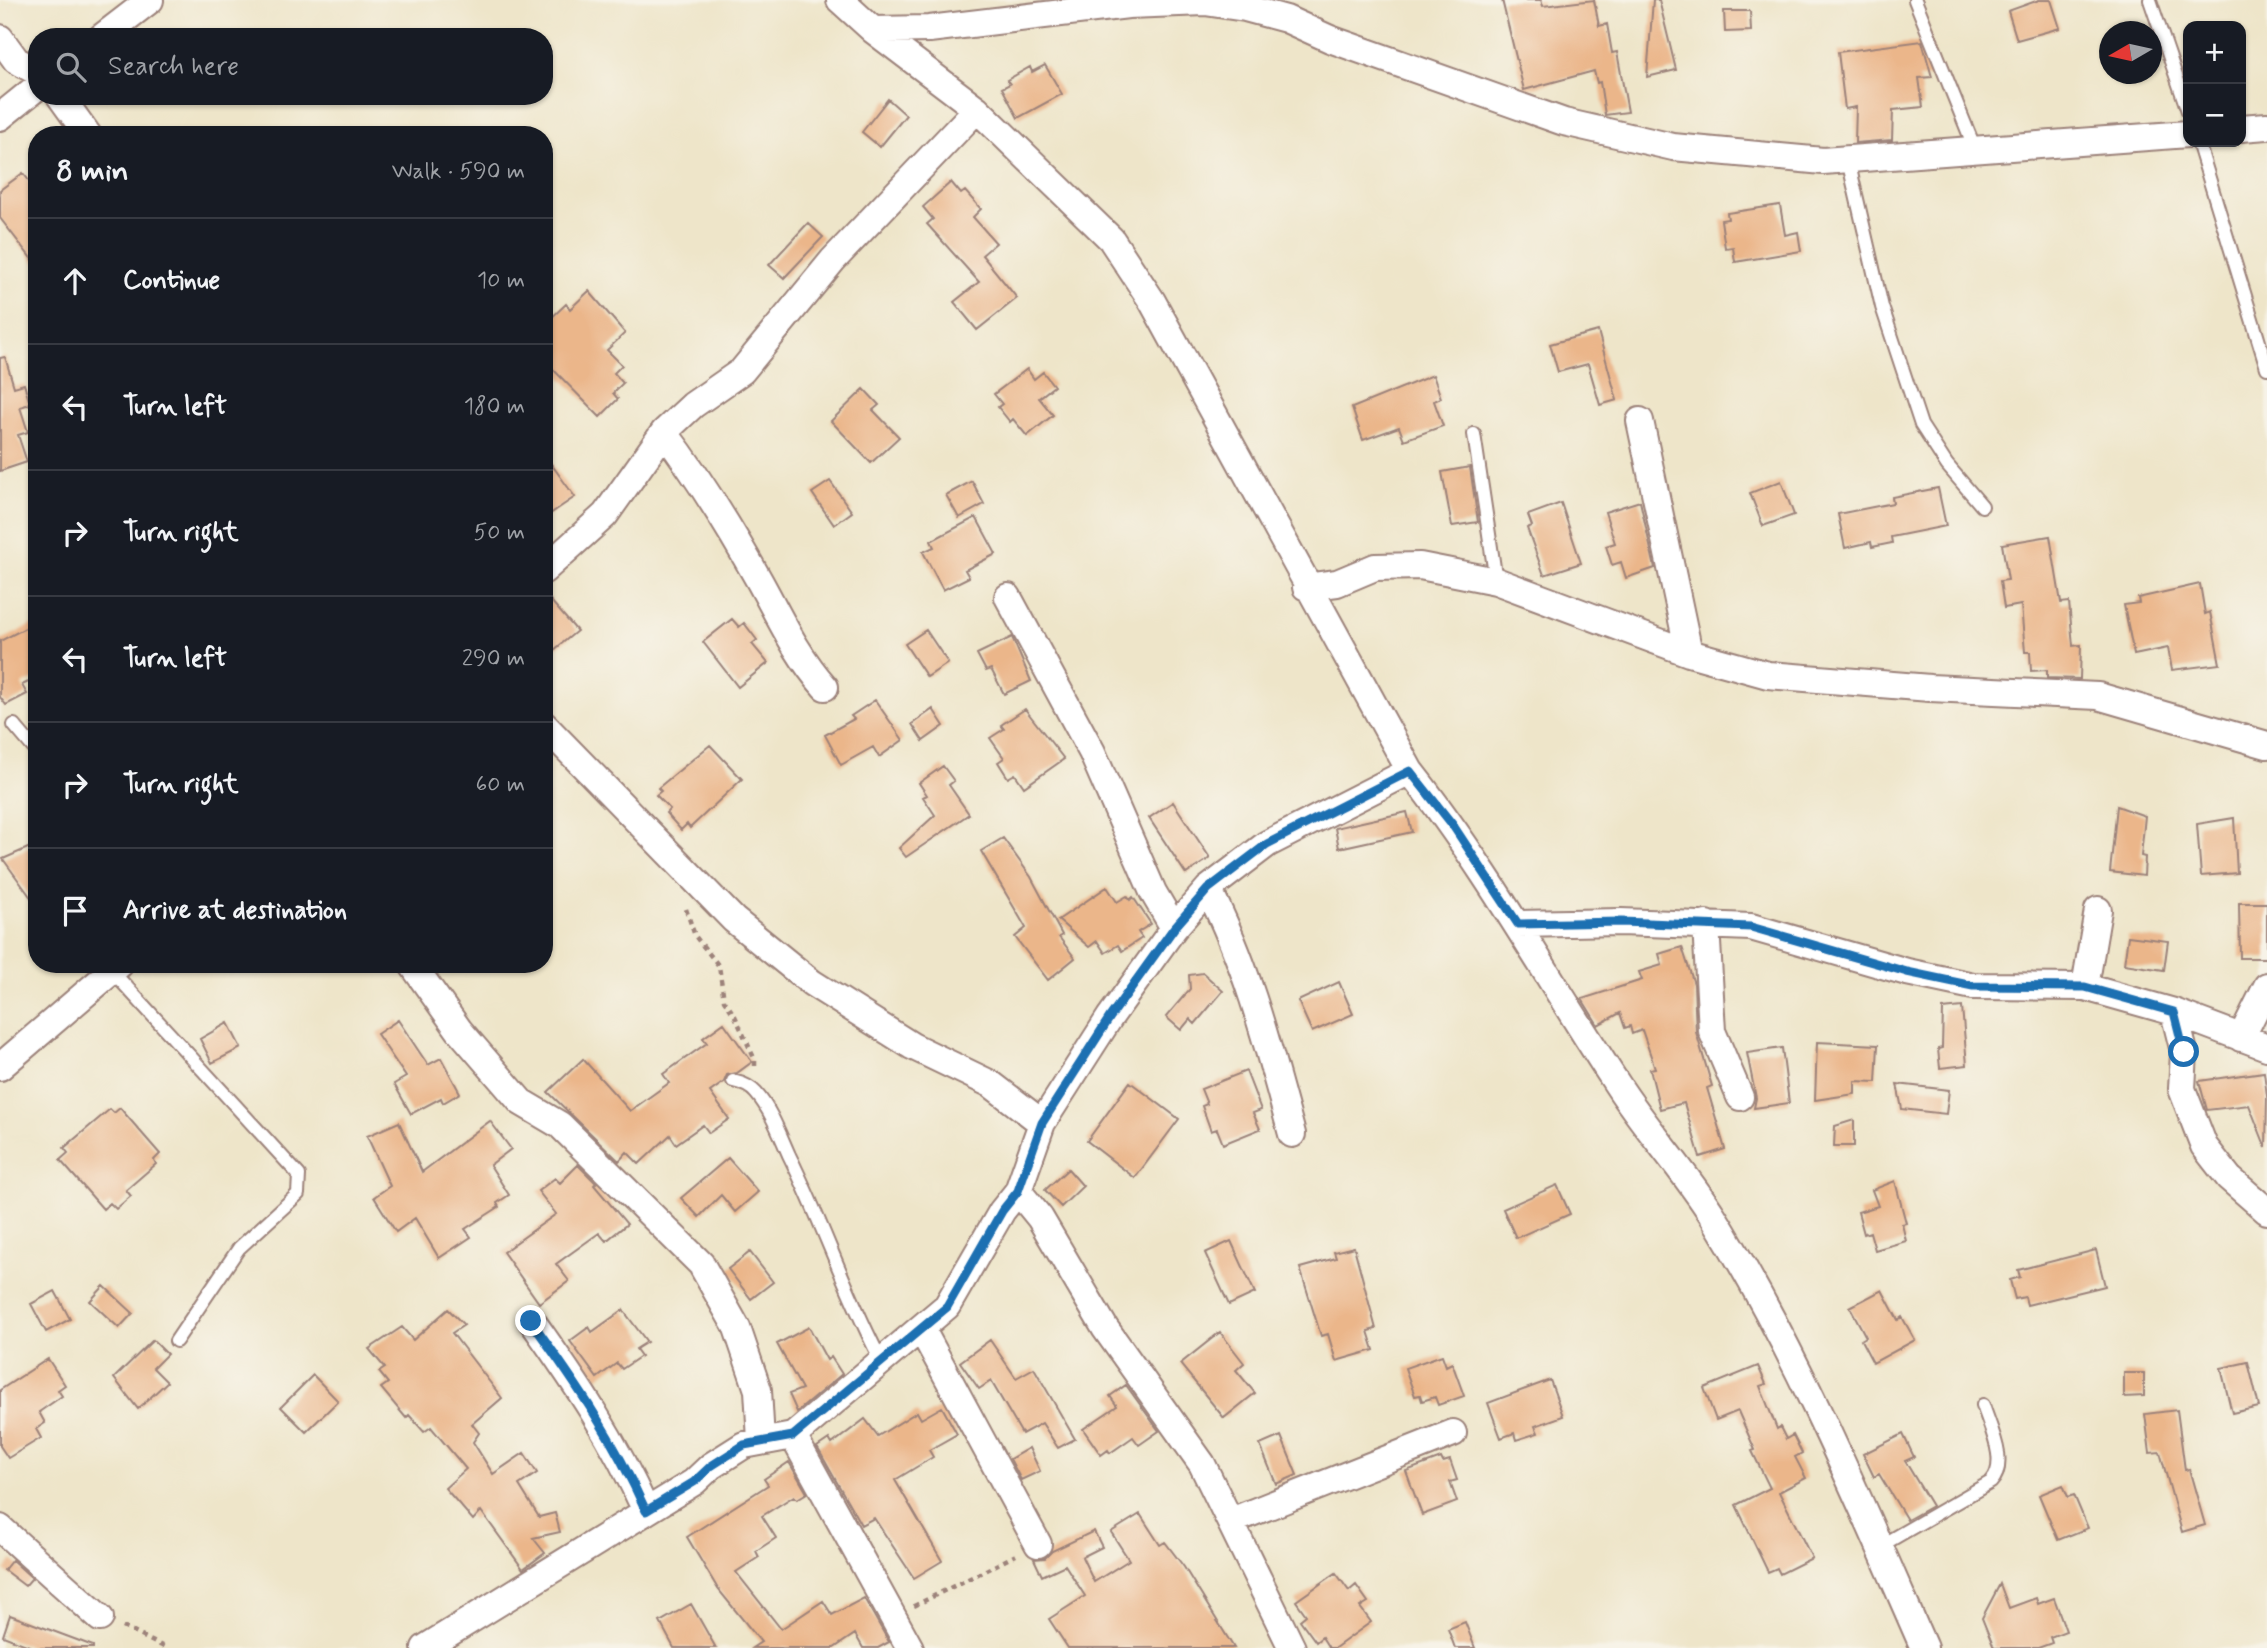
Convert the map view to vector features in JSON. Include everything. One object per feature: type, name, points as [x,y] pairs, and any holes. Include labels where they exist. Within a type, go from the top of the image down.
[{"type":"street","points":[[114,28],[150,0]]},
{"type":"street","points":[[840,0],[873,30],[977,109],[1111,239],[1153,301],[1306,587],[1410,771],[1452,824],[1518,924],[1618,1086],[1712,1214],[1765,1307],[1880,1546],[1924,1648]]},
{"type":"street","points":[[873,30],[929,29],[1128,5],[1205,2],[1245,8],[1286,19],[1330,39],[1564,122],[1673,147],[1823,161],[2084,144],[2183,134]]},
{"type":"street","points":[[0,38],[16,60],[28,67]]},
{"type":"street","points":[[0,117],[28,94]]},
{"type":"street","points":[[67,105],[82,126]]},
{"type":"street","points":[[553,562],[605,515],[664,432],[693,405],[741,371],[833,260],[977,109]]},
{"type":"street","points":[[2246,128],[2267,126]]},
{"type":"street","points":[[1640,421],[1689,653]]},
{"type":"street","points":[[664,432],[695,472],[759,582],[800,660],[825,687]]},
{"type":"street","points":[[1306,587],[1337,583],[1375,567],[1420,566],[1496,581],[1689,653],[1768,675],[1930,688],[2098,696],[2267,745]]},
{"type":"street","points":[[1009,597],[1092,752],[1153,892],[1174,928]]},
{"type":"street","points":[[553,734],[734,920],[766,948],[812,983],[912,1046],[991,1084],[1042,1123]]},
{"type":"street","points":[[425,1648],[694,1482],[711,1466],[744,1445],[793,1436],[922,1330],[947,1307],[1002,1211],[1018,1191],[1042,1123],[1110,1017],[1174,928],[1208,889],[1267,844],[1410,771]]},
{"type":"street","points":[[1208,889],[1231,933],[1258,1011],[1292,1134]]},
{"type":"street","points":[[2085,987],[2098,910]]},
{"type":"street","points":[[1518,924],[1706,924],[1751,927],[1907,972],[1973,986],[2085,987],[2174,1012],[2267,1047]]},
{"type":"street","points":[[1706,924],[1712,1031],[1740,1097]]},
{"type":"street","points":[[0,1067],[110,973]]},
{"type":"street","points":[[418,973],[459,1030],[521,1102],[560,1125],[701,1264],[737,1328],[758,1390],[761,1440]]},
{"type":"street","points":[[2241,1038],[2267,986]]},
{"type":"street","points":[[2174,1012],[2184,1052],[2182,1089],[2204,1146],[2229,1178],[2267,1211]]},
{"type":"street","points":[[1018,1191],[1040,1218],[1105,1328],[1202,1464],[1292,1648]]},
{"type":"street","points":[[531,1321],[592,1406],[623,1460],[646,1511]]},
{"type":"street","points":[[922,1330],[1038,1544]]},
{"type":"street","points":[[1231,1521],[1453,1433]]},
{"type":"street","points":[[793,1436],[910,1648]]},
{"type":"street","points":[[0,1528],[100,1618]]},
{"type":"lane","points":[[1916,0],[1975,149]]},
{"type":"lane","points":[[2150,0],[2183,96]]},
{"type":"lane","points":[[2200,147],[2267,368]]},
{"type":"lane","points":[[1848,160],[1882,307],[1921,425],[1947,465],[1982,506]]},
{"type":"lane","points":[[1474,434],[1496,581]]},
{"type":"lane","points":[[14,725],[28,741]]},
{"type":"lane","points":[[120,973],[299,1175],[298,1194],[239,1248],[176,1341]]},
{"type":"lane","points":[[733,1082],[745,1084],[756,1093],[814,1205],[858,1317],[883,1362]]},
{"type":"lane","points":[[1880,1546],[1992,1482],[1999,1475],[2000,1464],[1983,1405]]},
{"type":"path","points":[[683,900],[695,936],[719,966],[724,1000],[735,1016],[755,1060],[756,1093]]},
{"type":"path","points":[[892,1617],[1038,1544]]},
{"type":"path","points":[[100,1618],[140,1633],[166,1648]]},
{"type":"building","points":[[1502,0],[1541,0],[1543,6],[1594,0],[1599,26],[1607,24],[1612,53],[1617,52],[1628,112],[1605,115],[1600,82],[1597,83],[1594,71],[1524,90]]},
{"type":"building","points":[[1653,0],[1659,0],[1676,70],[1647,77]]},
{"type":"building","points":[[2039,0],[2051,0],[2060,28],[2017,40],[2008,11]]},
{"type":"building","points":[[1724,11],[1750,11],[1751,31],[1725,32]]},
{"type":"building","points":[[1922,41],[1932,77],[1919,78],[1923,107],[1893,110],[1892,140],[1855,143],[1856,107],[1845,109],[1838,52]]},
{"type":"building","points":[[1045,65],[1062,94],[1018,118],[1002,88],[1010,84],[1007,80],[1030,67],[1032,72]]},
{"type":"building","points":[[888,99],[906,115],[880,147],[862,132]]},
{"type":"building","points":[[23,173],[28,179],[28,254],[0,218],[0,190]]},
{"type":"building","points":[[951,182],[961,194],[965,191],[981,209],[973,217],[996,243],[982,255],[1017,298],[977,330],[954,302],[979,282],[927,224],[933,219],[923,207]]},
{"type":"building","points":[[1780,205],[1785,235],[1798,232],[1801,251],[1735,262],[1733,247],[1725,248],[1721,220],[1728,219],[1727,213]]},
{"type":"building","points":[[808,223],[823,237],[784,278],[769,265]]},
{"type":"building","points":[[589,291],[625,333],[607,350],[622,365],[614,373],[623,383],[613,393],[618,399],[600,417],[553,369],[553,316],[566,304],[570,309]]},
{"type":"building","points":[[1598,331],[1617,400],[1600,405],[1588,364],[1558,372],[1550,344]]},
{"type":"building","points":[[5,357],[14,387],[24,384],[28,405],[20,407],[28,432],[18,435],[27,462],[0,471],[0,358]]},
{"type":"building","points":[[1027,369],[1034,379],[1043,372],[1054,386],[1039,398],[1053,415],[1027,436],[1013,419],[1010,422],[998,407],[1002,404],[994,394]]},
{"type":"building","points":[[1433,375],[1441,398],[1434,401],[1443,426],[1404,440],[1399,427],[1363,440],[1352,408]]},
{"type":"building","points":[[864,389],[879,405],[873,410],[899,437],[871,463],[831,421]]},
{"type":"building","points":[[553,466],[575,497],[553,512]]},
{"type":"building","points":[[1470,467],[1478,522],[1452,526],[1442,472]]},
{"type":"building","points":[[830,481],[852,512],[834,525],[812,493]]},
{"type":"building","points":[[972,481],[984,504],[959,518],[946,495]]},
{"type":"building","points":[[1781,481],[1794,515],[1763,526],[1750,493]]},
{"type":"building","points":[[1938,488],[1946,526],[1891,537],[1892,543],[1872,547],[1871,542],[1845,548],[1838,514],[1893,503],[1892,497]]},
{"type":"building","points":[[1640,501],[1655,568],[1626,578],[1621,562],[1612,565],[1606,546],[1615,543],[1605,512]]},
{"type":"building","points":[[1561,503],[1581,563],[1544,575],[1527,528],[1532,526],[1528,515]]},
{"type":"building","points":[[976,517],[996,554],[965,570],[969,577],[943,590],[923,552],[934,547],[931,541]]},
{"type":"building","points":[[2050,536],[2061,603],[2069,602],[2073,646],[2081,645],[2080,679],[2047,678],[2047,670],[2031,671],[2030,652],[2025,652],[2021,605],[2004,608],[2000,581],[2008,580],[2002,544]]},
{"type":"building","points":[[2200,584],[2205,614],[2210,612],[2220,664],[2172,670],[2168,648],[2134,655],[2124,605],[2139,603],[2138,598]]},
{"type":"building","points":[[553,603],[577,631],[553,649]]},
{"type":"building","points":[[732,619],[739,627],[744,623],[757,640],[752,644],[768,663],[738,687],[703,642]]},
{"type":"building","points":[[28,627],[28,682],[22,685],[27,694],[6,705],[0,697],[0,641]]},
{"type":"building","points":[[926,630],[948,663],[927,677],[905,644]]},
{"type":"building","points":[[1012,637],[1031,681],[1004,694],[991,669],[986,671],[977,654]]},
{"type":"building","points":[[875,700],[903,740],[879,757],[873,747],[841,765],[825,735],[854,719],[851,716]]},
{"type":"building","points":[[933,709],[944,726],[923,741],[912,724]]},
{"type":"building","points":[[1025,709],[1064,759],[1024,787],[1015,774],[1008,778],[998,762],[1004,758],[990,738],[1004,729],[1001,725]]},
{"type":"building","points":[[710,745],[742,779],[690,828],[687,824],[681,830],[666,813],[670,809],[656,795],[661,791],[658,788]]},
{"type":"building","points":[[943,766],[954,781],[949,785],[969,814],[906,857],[899,848],[935,815],[923,797],[927,795],[919,783]]},
{"type":"building","points":[[1173,802],[1210,858],[1186,874],[1149,818]]},
{"type":"building","points":[[2117,806],[2145,816],[2141,856],[2145,857],[2144,876],[2110,872]]},
{"type":"building","points":[[1407,812],[1412,832],[1339,848],[1335,828]]},
{"type":"building","points":[[2234,818],[2237,873],[2201,876],[2197,824]]},
{"type":"building","points":[[1003,838],[1031,877],[1062,935],[1059,937],[1075,958],[1048,980],[1015,937],[1026,928],[981,851]]},
{"type":"building","points":[[28,848],[28,894],[3,859]]},
{"type":"building","points":[[1107,887],[1117,902],[1127,896],[1130,900],[1133,897],[1151,924],[1138,932],[1142,938],[1122,951],[1118,945],[1105,953],[1097,941],[1089,947],[1058,920]]},
{"type":"building","points":[[2239,903],[2267,903],[2267,958],[2240,958]]},
{"type":"building","points":[[2128,936],[2168,941],[2164,970],[2124,964]]},
{"type":"building","points":[[1682,947],[1694,984],[1696,1032],[1712,1086],[1707,1088],[1725,1149],[1700,1157],[1684,1103],[1660,1109],[1650,1069],[1655,1068],[1642,1030],[1632,1034],[1630,1026],[1625,1028],[1620,1013],[1598,1025],[1582,999],[1642,980],[1639,972],[1662,965],[1659,954]]},
{"type":"building","points":[[1203,973],[1223,991],[1195,1024],[1190,1019],[1181,1030],[1166,1017],[1190,989],[1189,975]]},
{"type":"building","points":[[1339,982],[1353,1014],[1312,1032],[1298,1001]]},
{"type":"building","points":[[1962,1007],[1967,1065],[1940,1068],[1938,1049],[1942,1048],[1943,1009]]},
{"type":"building","points":[[398,1020],[428,1065],[441,1058],[460,1093],[443,1103],[441,1098],[411,1114],[394,1084],[406,1077],[377,1034]]},
{"type":"building","points":[[228,1023],[241,1048],[212,1063],[200,1039]]},
{"type":"building","points":[[724,1023],[752,1062],[737,1073],[727,1075],[724,1082],[710,1092],[729,1119],[709,1133],[703,1125],[676,1144],[670,1135],[639,1164],[627,1152],[619,1161],[548,1092],[583,1059],[630,1111],[669,1083],[663,1074],[707,1043],[703,1038]]},
{"type":"building","points":[[1817,1042],[1878,1045],[1876,1082],[1855,1081],[1855,1094],[1815,1100]]},
{"type":"building","points":[[1782,1048],[1789,1103],[1754,1108],[1756,1098],[1747,1053]]},
{"type":"building","points":[[1246,1071],[1261,1110],[1253,1113],[1260,1129],[1223,1144],[1217,1129],[1211,1131],[1202,1106],[1207,1104],[1201,1089]]},
{"type":"building","points":[[2264,1072],[2267,1096],[2266,1148],[2249,1105],[2207,1110],[2199,1081]]},
{"type":"building","points":[[1130,1082],[1179,1119],[1135,1178],[1087,1141]]},
{"type":"building","points":[[1897,1084],[1949,1090],[1946,1114],[1902,1109]]},
{"type":"building","points":[[120,1108],[160,1154],[154,1160],[156,1164],[126,1190],[131,1196],[116,1209],[110,1203],[103,1209],[60,1160],[68,1153],[64,1148],[110,1109],[114,1113]]},
{"type":"building","points":[[1854,1120],[1854,1146],[1834,1146],[1835,1126]]},
{"type":"building","points":[[490,1121],[511,1149],[490,1165],[509,1195],[497,1203],[499,1207],[465,1229],[471,1237],[439,1258],[415,1218],[396,1232],[374,1197],[390,1186],[367,1136],[399,1122],[422,1172]]},
{"type":"building","points":[[728,1158],[758,1192],[735,1212],[721,1195],[699,1217],[681,1198]]},
{"type":"building","points":[[578,1165],[596,1183],[594,1185],[627,1224],[606,1241],[599,1233],[556,1264],[569,1281],[539,1303],[503,1252],[556,1214],[538,1191],[555,1178],[560,1183]]},
{"type":"building","points":[[1068,1169],[1083,1186],[1061,1207],[1045,1190]]},
{"type":"building","points":[[1895,1181],[1906,1223],[1902,1224],[1906,1241],[1875,1250],[1870,1232],[1864,1234],[1858,1212],[1878,1206],[1872,1190]]},
{"type":"building","points":[[1557,1185],[1570,1214],[1516,1238],[1503,1209]]},
{"type":"building","points":[[1231,1241],[1255,1293],[1229,1305],[1205,1253]]},
{"type":"building","points":[[1354,1247],[1376,1329],[1368,1331],[1374,1350],[1336,1361],[1328,1334],[1321,1336],[1300,1268],[1336,1258],[1334,1252]]},
{"type":"building","points":[[2096,1250],[2105,1286],[2027,1305],[2025,1297],[2015,1299],[2010,1280],[2020,1277],[2018,1270]]},
{"type":"building","points":[[750,1252],[773,1282],[751,1299],[728,1269]]},
{"type":"building","points":[[104,1286],[133,1313],[119,1328],[90,1301]]},
{"type":"building","points":[[1882,1290],[1898,1320],[1902,1317],[1915,1340],[1873,1363],[1861,1340],[1866,1337],[1850,1307]]},
{"type":"building","points":[[55,1291],[70,1319],[46,1332],[31,1304]]},
{"type":"building","points":[[448,1309],[464,1325],[452,1333],[502,1398],[472,1424],[479,1433],[473,1442],[493,1474],[524,1453],[537,1473],[519,1485],[539,1517],[555,1513],[560,1532],[533,1538],[545,1553],[523,1569],[481,1511],[473,1520],[445,1488],[466,1469],[431,1427],[424,1432],[409,1415],[406,1418],[381,1388],[388,1383],[379,1372],[385,1368],[369,1349],[402,1327],[413,1340]]},
{"type":"building","points":[[623,1310],[647,1342],[636,1349],[641,1356],[622,1369],[617,1363],[597,1378],[570,1341],[589,1327],[592,1332]]},
{"type":"building","points":[[809,1327],[827,1360],[831,1357],[842,1374],[797,1412],[789,1394],[802,1389],[777,1344]]},
{"type":"building","points":[[1220,1332],[1244,1363],[1236,1370],[1255,1393],[1224,1418],[1180,1364]]},
{"type":"building","points":[[153,1340],[167,1354],[153,1368],[167,1382],[138,1409],[114,1378]]},
{"type":"building","points":[[990,1340],[1016,1378],[1034,1368],[1075,1439],[1058,1448],[1042,1423],[1022,1434],[991,1381],[979,1389],[960,1362]]},
{"type":"building","points":[[1442,1355],[1446,1366],[1452,1363],[1464,1396],[1438,1405],[1435,1397],[1422,1401],[1420,1395],[1415,1396],[1405,1368]]},
{"type":"building","points":[[48,1359],[65,1385],[58,1390],[62,1396],[39,1412],[45,1423],[36,1429],[41,1438],[8,1458],[0,1446],[0,1390]]},
{"type":"building","points":[[2248,1362],[2259,1407],[2232,1413],[2221,1368]]},
{"type":"building","points":[[1758,1366],[1766,1384],[1760,1386],[1777,1429],[1780,1427],[1786,1439],[1793,1435],[1802,1453],[1795,1457],[1806,1478],[1779,1492],[1812,1558],[1780,1574],[1777,1568],[1768,1572],[1736,1505],[1770,1488],[1752,1451],[1755,1450],[1738,1411],[1716,1420],[1704,1388]]},
{"type":"building","points":[[2124,1373],[2144,1373],[2144,1396],[2124,1397]]},
{"type":"building","points":[[313,1375],[338,1401],[306,1432],[281,1407]]},
{"type":"building","points":[[1550,1380],[1563,1416],[1535,1426],[1538,1433],[1516,1440],[1514,1433],[1501,1438],[1488,1403]]},
{"type":"building","points":[[1126,1385],[1159,1431],[1139,1445],[1133,1437],[1110,1453],[1108,1450],[1101,1455],[1083,1429],[1117,1406],[1110,1396]]},
{"type":"building","points":[[942,1407],[957,1434],[929,1450],[933,1457],[895,1480],[942,1561],[914,1578],[874,1518],[861,1525],[817,1447],[829,1439],[832,1444],[865,1419],[878,1436],[917,1412],[921,1419]]},
{"type":"building","points":[[2177,1410],[2185,1470],[2189,1469],[2205,1525],[2182,1532],[2160,1452],[2150,1453],[2145,1414]]},
{"type":"building","points":[[1903,1434],[1914,1457],[1905,1461],[1932,1506],[1907,1520],[1879,1474],[1874,1477],[1863,1454]]},
{"type":"building","points":[[1281,1436],[1297,1475],[1276,1484],[1260,1445]]},
{"type":"building","points":[[1029,1448],[1040,1471],[1021,1480],[1010,1459]]},
{"type":"building","points":[[1441,1458],[1443,1462],[1450,1460],[1457,1480],[1450,1482],[1457,1502],[1422,1515],[1406,1471]]},
{"type":"building","points":[[789,1462],[807,1493],[797,1499],[794,1496],[762,1516],[776,1538],[756,1551],[759,1557],[736,1572],[781,1629],[823,1601],[832,1615],[864,1598],[889,1642],[878,1648],[863,1648],[855,1634],[834,1648],[752,1648],[761,1642],[718,1589],[687,1537],[768,1485],[764,1479]]},
{"type":"building","points":[[2063,1485],[2068,1497],[2074,1495],[2088,1528],[2058,1540],[2039,1495]]},
{"type":"building","points":[[1140,1514],[1160,1545],[1165,1542],[1184,1567],[1234,1648],[1068,1648],[1049,1619],[1085,1596],[1065,1565],[1042,1576],[1034,1559],[1045,1558],[1052,1551],[1094,1531],[1102,1547],[1082,1557],[1094,1582],[1129,1560],[1111,1532]]},
{"type":"building","points":[[12,1560],[32,1578],[25,1586],[4,1570]]},
{"type":"building","points":[[1336,1573],[1349,1591],[1356,1585],[1368,1602],[1360,1607],[1371,1622],[1335,1648],[1329,1648],[1322,1637],[1316,1642],[1300,1620],[1306,1615],[1296,1601]]},
{"type":"building","points":[[2000,1584],[2009,1608],[2036,1598],[2038,1604],[2054,1598],[2066,1631],[2050,1637],[2052,1643],[2038,1648],[1994,1648],[1982,1618]]},
{"type":"building","points":[[691,1604],[716,1648],[674,1648],[660,1622]]},
{"type":"building","points":[[10,1615],[93,1648],[34,1648],[3,1636]]},
{"type":"building","points":[[1465,1622],[1475,1648],[1455,1648],[1448,1629]]},
{"type":"route","points":[[531,1321],[592,1406],[623,1460],[646,1511],[694,1482],[711,1466],[744,1445],[793,1436],[947,1307],[1002,1211],[1018,1191],[1042,1123],[1110,1017],[1174,928],[1208,889],[1267,844],[1410,771],[1452,824],[1518,924],[1621,922],[1751,927],[1832,948],[1907,972],[1973,986],[2085,987],[2174,1012],[2184,1052]]}]
